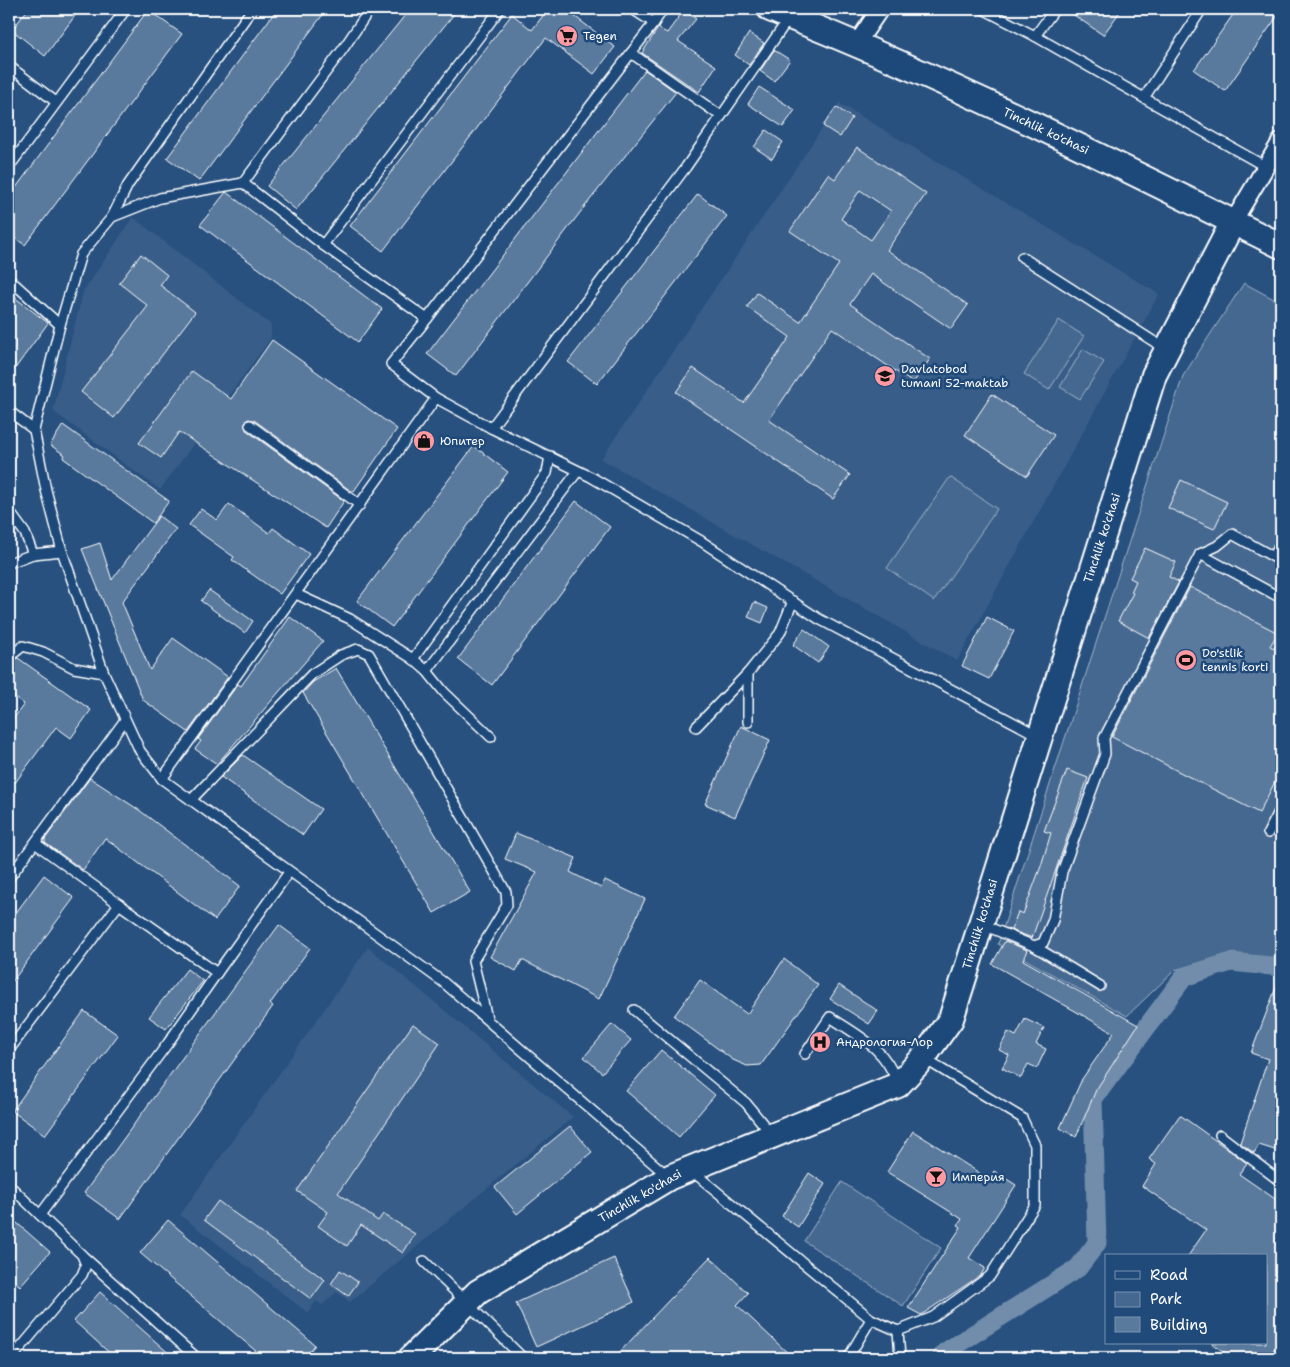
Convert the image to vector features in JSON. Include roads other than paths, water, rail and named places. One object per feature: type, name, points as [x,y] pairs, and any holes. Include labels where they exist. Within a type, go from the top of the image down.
[{"type":"street","points":[[857,43],[880,9]]},
{"type":"street","name":"Tinchlik ko'chasi","points":[[780,13],[857,43],[1047,131],[1281,246]]},
{"type":"street","points":[[1233,222],[1281,141]]},
{"type":"street","name":"Tinchlik ko'chasi","points":[[411,1358],[478,1292],[680,1173],[898,1084],[923,1058],[951,1019],[1154,375],[1233,222]]},
{"type":"lane","points":[[9,167],[126,9]]},
{"type":"lane","points":[[252,9],[128,185],[112,218],[81,254],[60,325],[34,430],[46,490],[62,550],[104,672],[140,751],[162,779],[443,982],[680,1173],[871,1319],[898,1331],[933,1317],[990,1276],[1035,1205],[1035,1145],[1022,1118],[923,1058]]},
{"type":"lane","points":[[112,218],[160,198],[243,183],[343,49],[370,9]]},
{"type":"lane","points":[[323,245],[500,9]]},
{"type":"lane","points":[[632,9],[654,23]]},
{"type":"lane","points":[[663,9],[391,364],[436,398],[490,428],[578,471],[701,541],[819,619],[1039,736]]},
{"type":"lane","points":[[983,9],[1035,36],[1266,168]]},
{"type":"lane","points":[[1035,36],[1056,9]]},
{"type":"lane","points":[[1144,98],[1202,9]]},
{"type":"lane","points":[[490,428],[680,174],[721,116],[780,13]]},
{"type":"lane","points":[[631,53],[721,116]]},
{"type":"lane","points":[[9,66],[56,102]]},
{"type":"lane","points":[[243,183],[323,245],[427,319]]},
{"type":"lane","points":[[1022,257],[1167,350]]},
{"type":"lane","points":[[9,279],[60,325]]},
{"type":"lane","points":[[162,779],[436,398]]},
{"type":"lane","points":[[9,411],[34,430]]},
{"type":"lane","points":[[250,425],[360,505]]},
{"type":"lane","points":[[413,660],[547,473],[550,456]]},
{"type":"lane","points":[[427,671],[578,471]]},
{"type":"lane","points":[[9,511],[25,533],[33,554]]},
{"type":"lane","points":[[1034,946],[1043,943],[1053,920],[1062,872],[1105,754],[1104,738],[1200,554],[1217,546],[1232,534],[1278,559],[1281,542]]},
{"type":"lane","points":[[9,563],[33,554],[62,550]]},
{"type":"lane","points":[[1200,554],[1281,598]]},
{"type":"lane","points":[[296,594],[350,619],[413,660],[427,671],[444,692],[491,737]]},
{"type":"lane","points":[[696,727],[748,673],[780,634],[793,601]]},
{"type":"lane","points":[[9,657],[23,646],[43,652],[74,668],[104,672]]},
{"type":"lane","points":[[191,800],[312,674],[341,655],[358,648],[369,654],[506,892],[507,905],[473,961],[487,1018]]},
{"type":"lane","points":[[748,673],[748,722]]},
{"type":"lane","points":[[9,878],[125,720]]},
{"type":"lane","points":[[1268,833],[1281,808]]},
{"type":"lane","points":[[35,843],[217,973]]},
{"type":"lane","points":[[40,1215],[168,1043],[289,872]]},
{"type":"lane","points":[[9,1050],[120,904]]},
{"type":"lane","points":[[980,924],[1034,946],[1100,986]]},
{"type":"lane","points":[[634,1010],[746,1103],[773,1135]]},
{"type":"lane","points":[[805,1054],[830,1017],[877,1047],[890,1064],[898,1084]]},
{"type":"lane","points":[[1220,1135],[1281,1182]]},
{"type":"lane","points":[[9,1186],[82,1255],[197,1358]]},
{"type":"lane","points":[[12,1358],[82,1275],[86,1266],[82,1255]]},
{"type":"lane","points":[[424,1261],[523,1358]]},
{"type":"lane","points":[[848,1358],[871,1319]]},
{"type":"lane","points":[[898,1331],[900,1358]]},
{"type":"waterway","points":[[941,1358],[945,1352],[1078,1268],[1097,1243],[1093,1099],[1184,977],[1231,962],[1281,967]]},
{"type":"place","name":"Tegen","points":[[567,36]]},
{"type":"place","name":"Davlatobod tumani 52-maktab","points":[[885,376]]},
{"type":"place","name":"Юпитер","points":[[424,441]]},
{"type":"place","name":"Do'stlik tennis korti","points":[[1186,660]]},
{"type":"place","name":"Андрология-Лор","points":[[820,1042]]},
{"type":"place","name":"Империя","points":[[936,1177]]}]
